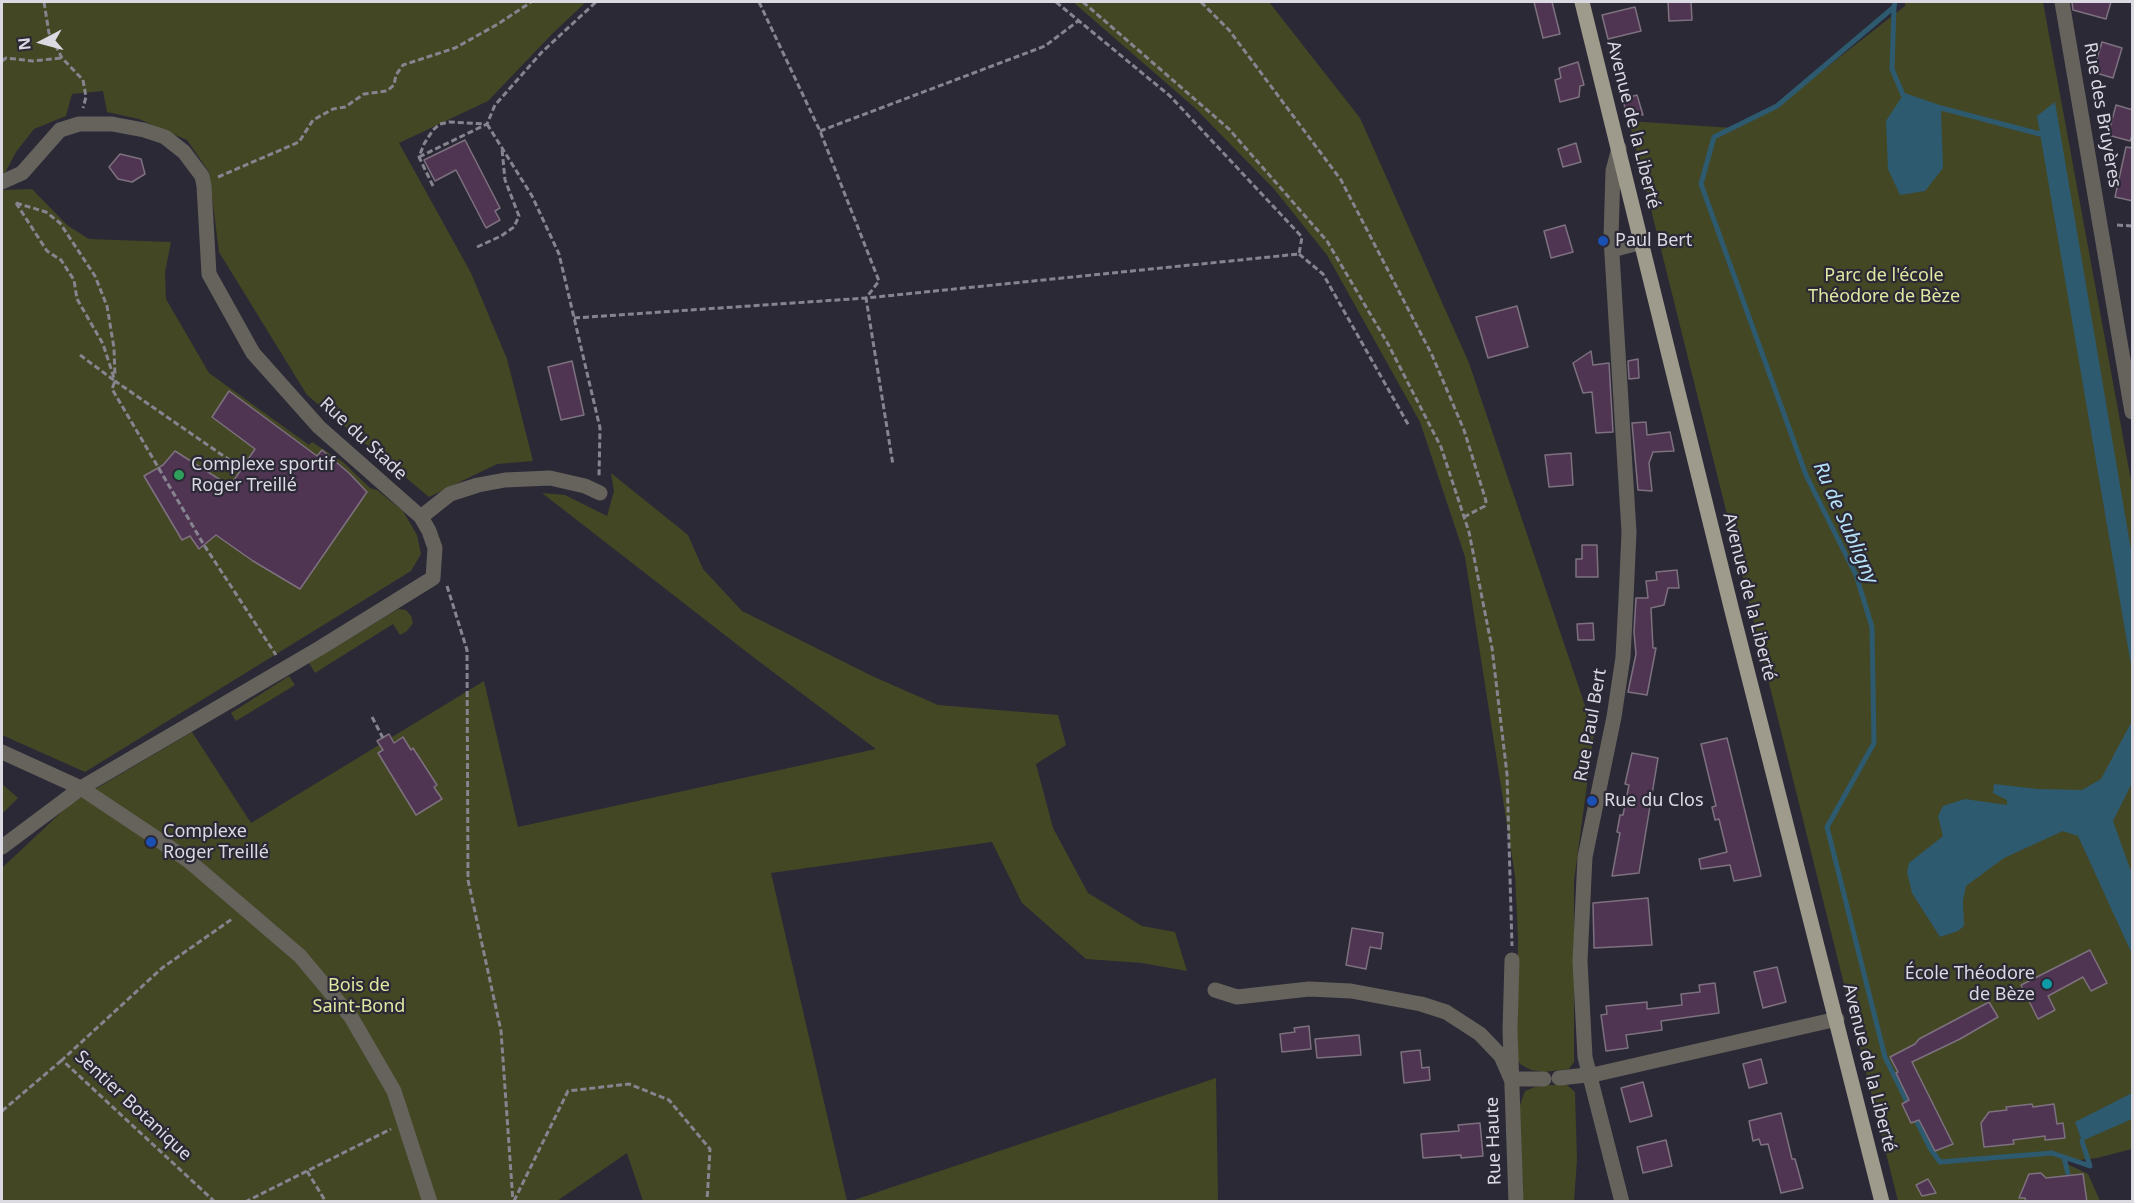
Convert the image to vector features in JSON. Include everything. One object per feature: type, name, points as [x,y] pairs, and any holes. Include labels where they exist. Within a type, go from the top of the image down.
[{"type":"main road","name":"Avenue de la Liberté","points":[[1582,2],[1732,611],[1882,1202]]},
{"type":"street","name":"Rue des Bruyères","points":[[2062,2],[2133,412]]},
{"type":"street","points":[[2,182],[22,173],[60,130],[79,124],[111,124],[144,130],[165,137],[184,152],[202,176]]},
{"type":"street","name":"Rue Paul Bert","points":[[1619,148],[1613,171],[1612,250],[1629,532],[1623,657],[1614,717],[1585,857],[1580,961],[1585,1057],[1622,1202]]},
{"type":"street","name":"Rue du Stade","points":[[81,788],[320,648],[433,578],[435,548],[421,517],[319,427],[253,353],[209,274],[202,176]]},
{"type":"street","points":[[1612,250],[1642,242]]},
{"type":"street","points":[[421,517],[450,494],[478,484],[506,480],[550,478],[585,486],[600,493]]},
{"type":"street","points":[[2,752],[81,788],[189,861],[300,956],[351,1017],[394,1091],[430,1202]]},
{"type":"street","points":[[2,847],[81,788]]},
{"type":"street","name":"Rue Haute","points":[[1512,960],[1511,1079],[1516,1202]]},
{"type":"street","points":[[1215,990],[1237,997],[1309,989],[1351,991],[1421,1004],[1446,1012],[1480,1034],[1501,1056],[1511,1079],[1589,1075],[1837,1019]]},
{"type":"path","points":[[44,2],[49,33],[62,58],[83,80],[86,97],[79,124]]},
{"type":"path","points":[[202,176],[220,177],[298,142],[313,120],[333,109],[345,107],[364,94],[387,91],[394,85],[396,75],[403,65],[455,48],[531,2]]},
{"type":"path","points":[[419,157],[487,124],[495,105],[542,52],[596,2]]},
{"type":"path","points":[[759,2],[820,131],[879,281],[866,298],[893,465]]},
{"type":"path","points":[[1056,2],[1170,96],[1257,186],[1302,237],[1299,254]]},
{"type":"path","points":[[1083,2],[1229,129],[1327,241],[1388,344],[1441,447],[1469,532],[1492,648],[1507,774],[1512,960]]},
{"type":"path","points":[[1201,2],[1229,30],[1341,180],[1427,345],[1464,430],[1486,501],[1485,506],[1464,517]]},
{"type":"path","points":[[820,131],[1045,46],[1078,21]]},
{"type":"path","points":[[2,61],[6,58],[33,61],[62,58]]},
{"type":"path","points":[[433,186],[419,157],[432,130],[440,124],[449,122],[487,124]]},
{"type":"path","points":[[487,124],[532,196],[560,254],[600,428],[600,493]]},
{"type":"path","points":[[477,247],[501,236],[514,226],[519,216],[505,180],[502,148]]},
{"type":"path","points":[[115,381],[103,344],[77,300],[74,280],[61,260],[46,251],[16,203],[46,212],[60,223],[95,276],[107,306],[114,348],[115,381],[112,389],[204,545],[277,656]]},
{"type":"path","points":[[574,318],[866,298],[1299,254],[1323,274],[1409,426]]},
{"type":"path","points":[[80,356],[238,466]]},
{"type":"path","points":[[445,582],[467,650],[468,880],[501,1031],[514,1202]]},
{"type":"path","points":[[372,717],[383,738]]},
{"type":"path","name":"Sentier Botanique","points":[[215,1202],[62,1060],[162,968],[233,918]]},
{"type":"path","points":[[2,1111],[62,1060]]},
{"type":"path","points":[[514,1202],[568,1091],[629,1084],[669,1100],[710,1149],[707,1202]]},
{"type":"path","points":[[245,1202],[392,1129]]},
{"type":"path","points":[[307,1171],[326,1202]]},
{"type":"green space","points":[[2,2],[586,2],[488,101],[399,143],[471,273],[507,359],[533,461],[497,464],[429,497],[307,395],[219,252],[209,172],[187,140],[139,119],[107,112],[103,91],[72,94],[66,116],[34,129],[2,175]]},
{"type":"green space","points":[[1073,2],[1269,2],[1360,118],[1469,363],[1594,732],[1574,881],[1574,1062],[1569,1069],[1544,1072],[1531,1070],[1520,1064],[1517,1058],[1518,938],[1515,876],[1465,557],[1420,422],[1327,255],[1274,189],[1195,108]]},
{"type":"green space","name":"Parc de l'école Théodore de Bèze","points":[[1905,2],[2043,2],[2132,486],[2132,1149],[2097,1158],[2063,1162],[2088,1174],[2100,1201],[1898,1201],[1629,121],[1733,128],[1777,106],[1905,6]]},
{"type":"green space","name":"Complexe sportif Roger Treillé","points":[[32,189],[67,225],[89,239],[171,242],[165,272],[166,299],[209,373],[309,445],[312,442],[343,462],[370,488],[377,490],[403,511],[417,535],[421,554],[411,571],[85,772],[2,735],[2,190]]},
{"type":"green space","name":"Bois de Saint-Bond","points":[[611,473],[688,535],[703,569],[742,611],[872,676],[938,705],[1058,715],[1066,745],[1036,764],[1053,828],[1088,893],[1142,926],[1175,932],[1187,971],[1142,963],[1086,959],[1022,903],[992,842],[771,873],[847,1201],[643,1201],[627,1153],[557,1201],[2,1202],[2,868],[70,804],[192,732],[251,823],[484,681],[518,827],[876,749],[542,493],[565,495],[607,516],[614,491]]},
{"type":"green space","points":[[398,609],[406,610],[411,616],[413,623],[407,631],[400,635],[393,624],[315,673],[309,663]]},
{"type":"green space","points":[[289,676],[295,685],[236,721],[231,713]]},
{"type":"green space","points":[[2,784],[18,798],[2,814]]},
{"type":"green space","points":[[1216,1078],[1218,1201],[851,1201]]},
{"type":"green space","points":[[1546,1085],[1567,1085],[1575,1092],[1577,1160],[1574,1201],[1523,1201],[1519,1108],[1525,1091]]},
{"type":"water","points":[[1903,95],[1941,108],[1943,168],[1925,191],[1900,195],[1888,169],[1886,121]]},
{"type":"water","points":[[2055,102],[2132,556],[2132,671],[2037,116]]},
{"type":"water","points":[[2132,721],[2132,783],[2113,821],[2132,874],[2132,954],[2078,836],[2063,831],[2004,858],[1966,886],[1963,900],[1964,926],[1958,931],[1940,937],[1912,893],[1907,872],[1909,863],[1943,836],[1938,816],[1943,806],[1965,799],[2007,805],[2007,800],[1993,793],[1994,784],[2038,789],[2082,790],[2101,779]]},
{"type":"water","points":[[2132,1093],[2132,1119],[2082,1141],[2075,1122]]},
{"type":"building","points":[[1534,2],[1552,2],[1560,34],[1543,38]]},
{"type":"building","points":[[1668,2],[1691,2],[1692,20],[1669,21]]},
{"type":"building","points":[[2072,2],[2111,2],[2106,19],[2073,10]]},
{"type":"building","points":[[1635,7],[1641,31],[1608,39],[1602,15]]},
{"type":"building","points":[[2102,42],[2122,48],[2113,78],[2093,72]]},
{"type":"building","points":[[1578,62],[1584,85],[1580,86],[1579,97],[1560,102],[1555,80],[1561,78],[1559,68]]},
{"type":"building","points":[[1637,95],[1643,115],[1626,113],[1623,99]]},
{"type":"building","points":[[2116,105],[2133,110],[2133,133],[2130,141],[2108,135]]},
{"type":"building","points":[[465,140],[500,208],[495,211],[500,220],[486,228],[456,170],[435,181],[424,160]]},
{"type":"building","points":[[1576,143],[1581,162],[1563,167],[1558,149]]},
{"type":"building","points":[[2126,147],[2133,148],[2133,201],[2115,197]]},
{"type":"building","points":[[120,154],[141,159],[145,174],[132,182],[118,179],[109,167]]},
{"type":"building","points":[[1565,225],[1573,252],[1551,258],[1544,231]]},
{"type":"building","points":[[1517,306],[1528,347],[1488,358],[1476,317]]},
{"type":"building","points":[[1591,351],[1593,365],[1609,363],[1613,432],[1596,433],[1592,392],[1583,393],[1573,363]]},
{"type":"building","points":[[1638,359],[1639,378],[1629,379],[1628,361]]},
{"type":"building","points":[[572,361],[584,415],[561,420],[548,367]]},
{"type":"building","points":[[229,391],[317,456],[322,450],[367,492],[300,589],[253,561],[216,535],[199,549],[190,536],[182,540],[144,476],[163,465],[175,451],[230,486],[255,449],[212,417]]},
{"type":"building","points":[[1646,422],[1647,435],[1670,432],[1674,451],[1653,452],[1649,463],[1652,491],[1638,490],[1632,423]]},
{"type":"building","points":[[1571,453],[1573,485],[1549,487],[1545,455]]},
{"type":"building","points":[[1582,545],[1597,545],[1598,577],[1576,577],[1576,559],[1582,559]]},
{"type":"building","points":[[1677,570],[1679,588],[1668,588],[1664,605],[1651,608],[1653,648],[1656,648],[1647,695],[1628,692],[1636,654],[1634,632],[1636,598],[1648,598],[1646,581],[1657,580],[1656,572]]},
{"type":"building","points":[[1593,623],[1594,640],[1578,640],[1577,624]]},
{"type":"building","points":[[389,734],[394,743],[403,737],[411,750],[413,748],[437,785],[434,787],[442,799],[416,815],[378,753],[383,750],[377,741]]},
{"type":"building","points":[[1727,738],[1761,876],[1734,881],[1730,865],[1701,869],[1699,859],[1727,852],[1719,819],[1715,820],[1712,807],[1716,806],[1701,744]]},
{"type":"building","points":[[1632,753],[1658,758],[1639,873],[1612,876],[1620,833],[1617,832],[1620,815],[1623,815],[1629,785],[1625,784]]},
{"type":"building","points":[[1648,898],[1652,945],[1594,948],[1593,903]]},
{"type":"building","points":[[1352,928],[1383,933],[1381,949],[1370,947],[1366,969],[1346,965]]},
{"type":"building","name":"École Théodore de Bèze","points":[[2090,950],[2107,983],[2091,991],[2083,977],[2048,996],[2055,1010],[2038,1019],[2021,985]]},
{"type":"building","points":[[1777,967],[1786,1002],[1763,1008],[1754,972]]},
{"type":"building","points":[[1715,983],[1719,1013],[1661,1021],[1662,1030],[1626,1035],[1628,1048],[1606,1051],[1601,1015],[1607,1014],[1606,1006],[1647,1002],[1647,1009],[1682,1005],[1681,994],[1700,992],[1699,985]]},
{"type":"building","points":[[1989,1002],[1998,1017],[1960,1039],[1912,1062],[1953,1144],[1935,1151],[1919,1120],[1911,1123],[1902,1104],[1909,1100],[1890,1057]]},
{"type":"building","points":[[1309,1026],[1311,1049],[1282,1052],[1280,1034],[1295,1032],[1294,1028]]},
{"type":"building","points":[[1359,1035],[1361,1055],[1317,1058],[1315,1039]]},
{"type":"building","points":[[1420,1050],[1422,1068],[1429,1067],[1430,1080],[1404,1083],[1401,1052]]},
{"type":"building","points":[[1761,1059],[1767,1083],[1749,1088],[1743,1064]]},
{"type":"building","points":[[1643,1082],[1652,1116],[1630,1122],[1621,1088]]},
{"type":"building","points":[[2032,1104],[2033,1107],[2054,1104],[2057,1124],[2063,1123],[2065,1138],[2045,1140],[2045,1136],[2013,1140],[2014,1144],[1984,1147],[1981,1123],[1989,1112],[2007,1110],[2006,1107]]},
{"type":"building","points":[[1781,1113],[1792,1159],[1795,1159],[1803,1188],[1781,1193],[1768,1144],[1761,1145],[1759,1139],[1753,1141],[1749,1121]]},
{"type":"building","points":[[1480,1123],[1483,1156],[1423,1158],[1421,1134],[1459,1131],[1458,1125]]},
{"type":"building","points":[[1666,1140],[1672,1166],[1643,1173],[1637,1147]]},
{"type":"building","points":[[2041,1173],[2046,1178],[2083,1174],[2087,1202],[2026,1202],[2025,1198],[2019,1198],[2029,1174]]},
{"type":"building","points":[[1928,1179],[1936,1193],[1922,1196],[1916,1185]]},
{"type":"waterway","name":"Ru de Subligny","points":[[1895,2],[1894,7],[1777,106],[1714,137],[1701,184],[1806,475],[1856,575],[1872,627],[1874,743],[1827,827],[1885,1057],[1910,1108]]},
{"type":"waterway","points":[[1894,7],[1892,69],[1903,95],[1941,108],[2040,134]]},
{"type":"waterway","name":"Ru de Subligny","points":[[1914,1116],[1930,1148],[1940,1162],[2052,1153],[2090,1166]]},
{"type":"waterway","points":[[2082,1141],[2090,1166]]},
{"type":"waterway","points":[[2064,1157],[2068,1174]]},
{"type":"place","name":"Paul Bert","points":[[1603,241]]},
{"type":"place","name":"Complexe sportif Roger Treillé","points":[[179,475]]},
{"type":"place","name":"Rue du Clos","points":[[1592,801]]},
{"type":"place","name":"Complexe Roger Treillé","points":[[151,842]]},
{"type":"place","name":"École Théodore de Bèze","points":[[2047,984]]}]
